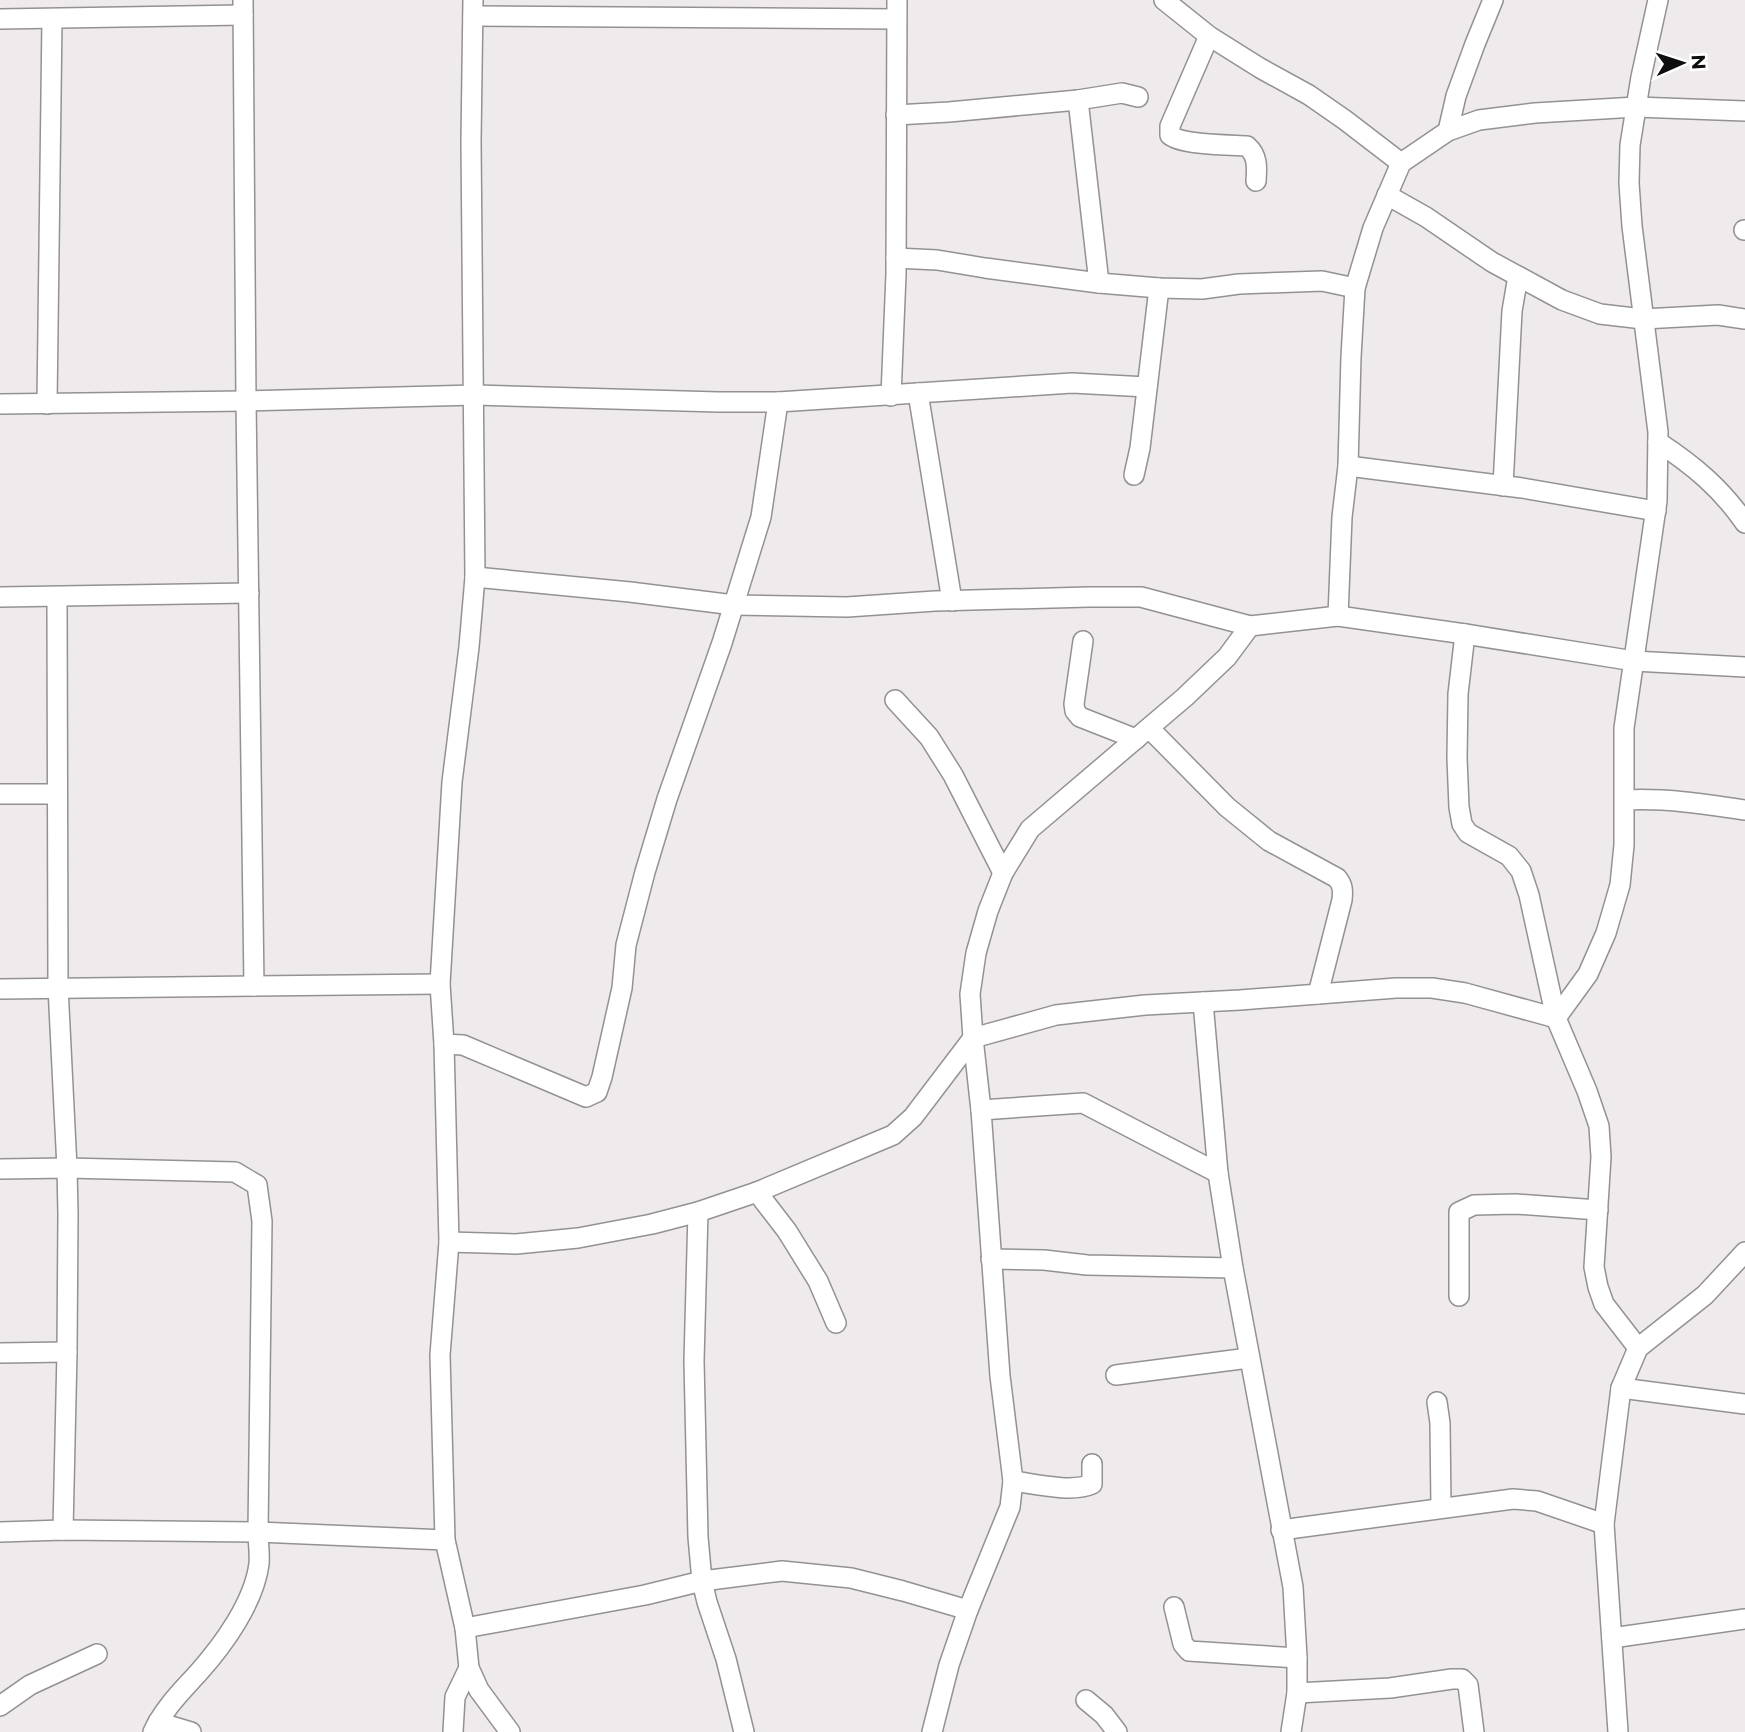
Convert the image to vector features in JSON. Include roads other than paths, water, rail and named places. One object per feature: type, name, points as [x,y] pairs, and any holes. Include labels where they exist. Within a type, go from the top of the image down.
[{"type":"street","points":[[1164,0],[1209,36],[1309,95],[1401,163]]},
{"type":"street","points":[[1448,131],[1461,83],[1493,0]]},
{"type":"street","points":[[1556,1018],[1588,974],[1606,933],[1620,885],[1624,845],[1625,728],[1656,511],[1658,442],[1632,226],[1630,145],[1640,77],[1658,0]]},
{"type":"street","points":[[0,19],[52,19],[243,8],[254,986]]},
{"type":"street","points":[[510,1732],[479,1689],[469,1668],[465,1628],[445,1540],[440,1355],[449,1242],[440,984],[452,782],[475,577],[471,141],[473,8],[897,9],[896,258],[891,396]]},
{"type":"street","points":[[47,404],[52,19]]},
{"type":"street","points":[[1209,36],[1170,126],[1170,135],[1175,140],[1247,146],[1254,152],[1257,161],[1256,181]]},
{"type":"street","points":[[896,115],[1078,100],[1122,93],[1138,97]]},
{"type":"street","points":[[1078,100],[1099,283]]},
{"type":"street","points":[[1338,616],[1342,517],[1348,466],[1355,288],[1373,228],[1401,163],[1448,131],[1479,121],[1535,113],[1636,107],[1745,111]]},
{"type":"street","points":[[1387,195],[1426,217],[1492,262],[1562,300],[1600,314],[1643,319],[1718,315],[1745,319]]},
{"type":"street","points":[[896,258],[937,260],[1099,283],[1159,288],[1202,289],[1239,284],[1322,281],[1355,288]]},
{"type":"street","points":[[1503,486],[1512,311],[1518,276]]},
{"type":"street","points":[[1134,475],[1140,448],[1159,288]]},
{"type":"street","points":[[0,404],[246,401],[475,394],[778,402],[1072,383],[1147,387]]},
{"type":"street","points":[[918,393],[952,601]]},
{"type":"street","points":[[444,1044],[463,1045],[586,1097],[597,1092],[622,988],[626,945],[645,872],[761,517],[778,402]]},
{"type":"street","points":[[1658,442],[1687,461],[1712,483],[1745,523]]},
{"type":"street","points":[[1348,466],[1503,486],[1656,511]]},
{"type":"street","points":[[475,577],[734,605],[846,607],[952,601],[1141,597],[1250,626],[1338,616],[1634,661],[1745,667]]},
{"type":"street","points":[[0,597],[249,593]]},
{"type":"street","points":[[57,597],[58,988],[68,1168],[62,1530]]},
{"type":"street","points":[[932,1732],[949,1665],[968,1610],[1010,1507],[1013,1481],[1000,1376],[970,994],[976,953],[988,911],[1003,873],[1030,829],[1185,697],[1227,657],[1250,626]]},
{"type":"street","points":[[1465,634],[1458,694],[1457,745],[1462,824],[1468,833],[1508,856],[1521,871],[1529,895],[1556,1018],[1599,1126],[1601,1157],[1594,1267],[1598,1287],[1604,1304],[1638,1348]]},
{"type":"street","points":[[1083,641],[1074,704],[1080,717],[1142,734],[1269,841],[1341,882],[1342,900],[1318,994]]},
{"type":"street","points":[[895,700],[929,737],[953,775],[1003,873]]},
{"type":"street","points":[[0,794],[57,794]]},
{"type":"street","points":[[1625,800],[1690,802],[1745,810]]},
{"type":"street","points":[[0,989],[440,984]]},
{"type":"street","points":[[449,1242],[516,1244],[578,1238],[652,1224],[757,1192],[893,1135],[913,1117],[973,1038],[1056,1015],[1145,1005],[1396,988],[1432,988],[1465,993],[1556,1018]]},
{"type":"street","points":[[1203,1002],[1218,1173],[1249,1358],[1293,1587],[1297,1693],[1291,1732]]},
{"type":"street","points":[[981,1110],[1083,1103],[1218,1173]]},
{"type":"street","points":[[0,1169],[235,1172],[257,1185],[261,1221],[259,1563],[249,1598],[228,1634],[202,1669],[172,1701],[155,1727],[191,1732]]},
{"type":"street","points":[[757,1192],[787,1231],[812,1271],[836,1323]]},
{"type":"street","points":[[1459,1296],[1459,1212],[1474,1205],[1516,1204],[1598,1210]]},
{"type":"street","points":[[698,1212],[694,1361],[702,1581],[726,1658],[744,1732]]},
{"type":"street","points":[[1618,1732],[1604,1524],[1621,1388],[1638,1348],[1705,1295],[1745,1252]]},
{"type":"street","points":[[992,1259],[1087,1265],[1233,1268]]},
{"type":"street","points":[[0,1353],[67,1352]]},
{"type":"street","points":[[1116,1375],[1249,1358]]},
{"type":"street","points":[[1621,1388],[1745,1405]]},
{"type":"street","points":[[1437,1402],[1440,1423],[1441,1507]]},
{"type":"street","points":[[1013,1481],[1085,1488],[1092,1484],[1092,1464]]},
{"type":"street","points":[[1281,1530],[1513,1499],[1537,1502],[1604,1524]]},
{"type":"street","points":[[0,1532],[258,1532],[445,1540]]},
{"type":"street","points":[[465,1628],[645,1595],[702,1581],[782,1571],[851,1578],[968,1610]]},
{"type":"street","points":[[1174,1607],[1183,1644],[1189,1651],[1297,1658]]},
{"type":"street","points":[[1612,1638],[1745,1619]]},
{"type":"street","points":[[0,1706],[30,1685],[97,1654]]},
{"type":"street","points":[[453,1732],[455,1697],[469,1668]]},
{"type":"street","points":[[1297,1693],[1390,1688],[1462,1679],[1468,1685],[1474,1732]]},
{"type":"street","points":[[1086,1700],[1104,1715],[1117,1732]]}]
